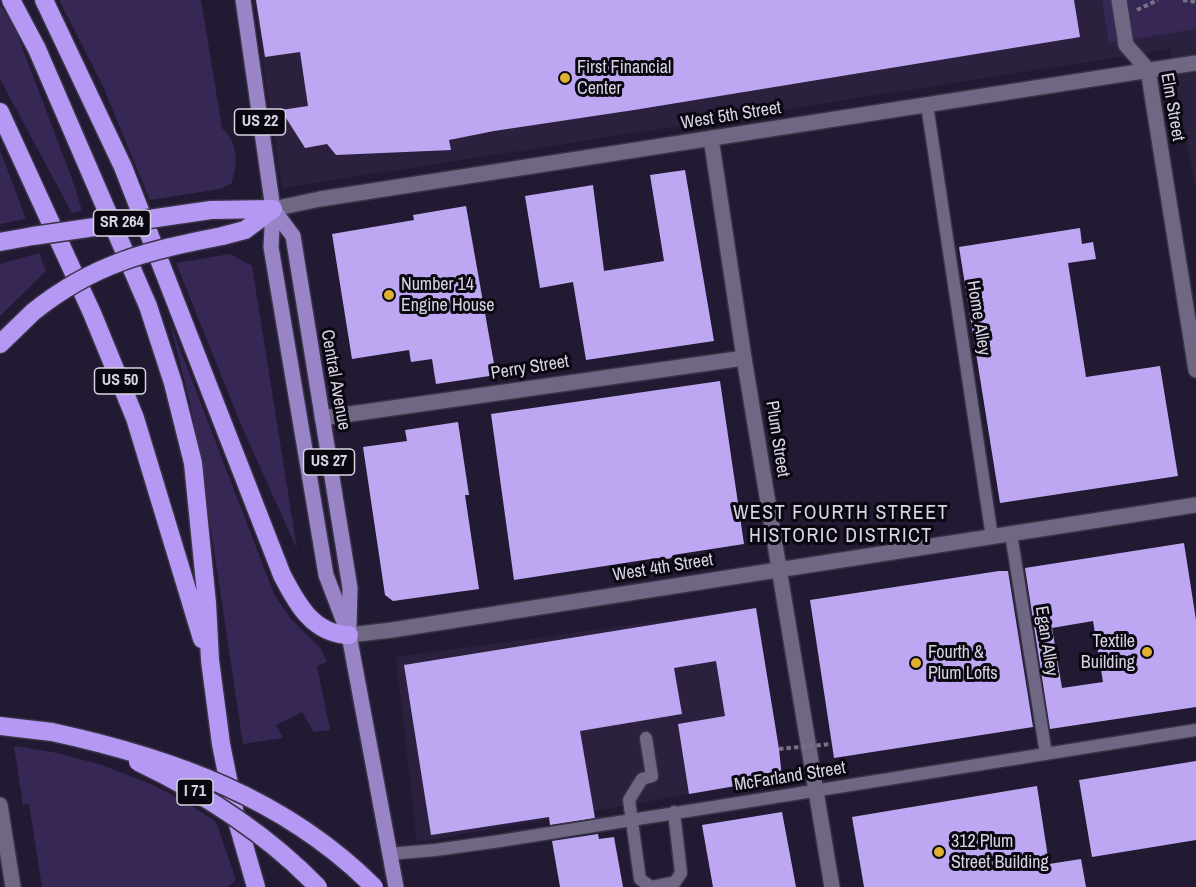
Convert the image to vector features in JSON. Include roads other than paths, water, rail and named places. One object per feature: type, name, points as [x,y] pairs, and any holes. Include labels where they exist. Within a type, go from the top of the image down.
[{"type":"highway","points":[[11,0],[37,49],[148,306],[173,383],[193,463],[207,603],[210,660]]},
{"type":"highway","points":[[44,0],[123,167],[282,575],[295,600],[311,620],[320,628],[331,633],[349,635]]},
{"type":"highway","name":"US 50","points":[[0,112],[92,313],[135,418],[210,660],[221,744],[233,802],[256,887]]},
{"type":"highway","points":[[0,344],[33,312],[68,286],[107,266],[140,254],[245,230],[273,209]]},
{"type":"highway","name":"SR 264","points":[[0,242],[211,210],[273,209]]},
{"type":"highway","name":"I 71","points":[[0,726],[52,732],[124,756],[188,788],[255,832],[303,871],[318,887]]},
{"type":"highway","points":[[52,732],[134,752],[174,764],[214,780],[262,805],[325,843],[351,863],[374,887]]},
{"type":"main road","name":"Central Avenue","points":[[243,0],[273,209],[271,247],[326,575],[349,635],[396,887]]},
{"type":"main road","name":"Central Avenue","points":[[273,209],[293,236],[350,588],[349,635]]},
{"type":"street","name":"Elm Street","points":[[1119,0],[1126,45],[1148,70],[1191,308],[1196,370]]},
{"type":"street","name":"West 5th Street","points":[[273,209],[320,199],[1196,63]]},
{"type":"street","name":"Plum Street","points":[[711,138],[744,358],[832,887]]},
{"type":"street","name":"Perry Street","points":[[322,418],[744,358]]},
{"type":"street","name":"West 4th Street","points":[[349,635],[1196,504]]},
{"type":"street","points":[[0,805],[13,887]]},
{"type":"lane","name":"Home Alley","points":[[927,105],[992,537]]},
{"type":"lane","name":"Egan Alley","points":[[1011,534],[1046,754]]},
{"type":"lane","name":"McFarland Street","points":[[389,854],[478,844],[1196,730]]},
{"type":"lane","points":[[646,738],[652,776],[642,778],[629,800],[640,879],[651,887],[675,882],[681,873],[674,812]]},
{"type":"place","name":"First Financial Center","points":[[565,78]]},
{"type":"place","name":"Number 14 Engine House","points":[[389,295]]},
{"type":"place","name":"Textile Building","points":[[1147,652]]},
{"type":"place","name":"Fourth & Plum Lofts","points":[[916,663]]},
{"type":"place","name":"312 Plum Street Building","points":[[939,852]]},
{"type":"district","name":"WEST FOURTH STREET HISTORIC DISTRICT","points":[[841,526]]}]
